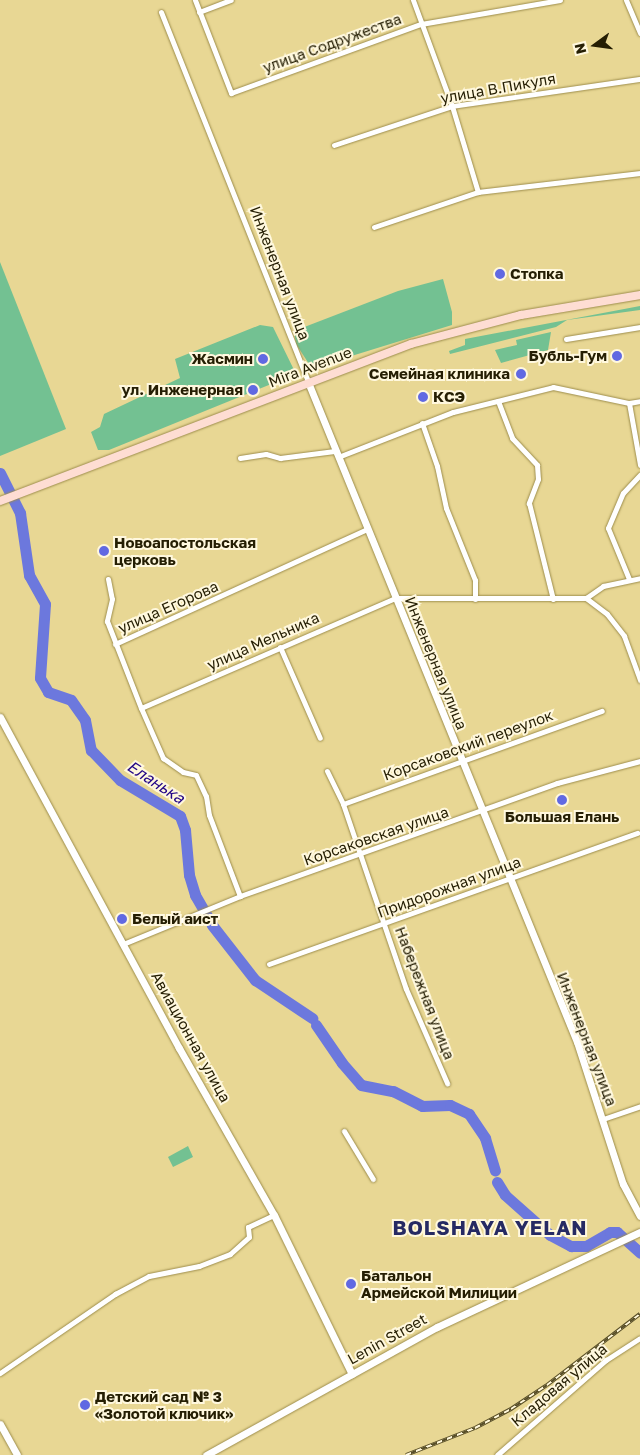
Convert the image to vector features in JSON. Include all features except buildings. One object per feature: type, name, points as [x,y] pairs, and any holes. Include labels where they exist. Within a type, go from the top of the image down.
[{"type":"main road","name":"Mira Avenue","points":[[3,499],[411,344],[474,325],[640,295]]},
{"type":"street","points":[[195,0],[199,12],[231,0]]},
{"type":"street","points":[[413,0],[452,106],[478,192]]},
{"type":"street","name":"улица Содружества","points":[[199,12],[231,93],[421,24],[560,0]]},
{"type":"street","points":[[626,0],[640,33]]},
{"type":"street","name":"Инженерная улица","points":[[161,12],[367,529],[577,1042],[623,1184],[640,1216]]},
{"type":"street","name":"улица В.Пикуля","points":[[334,145],[452,106],[640,79]]},
{"type":"street","points":[[374,226],[478,192],[640,173]]},
{"type":"street","points":[[566,339],[640,327]]},
{"type":"street","points":[[240,458],[266,454],[280,458],[337,454],[422,423],[553,387],[629,403],[640,401]]},
{"type":"street","points":[[498,401],[512,438],[537,466],[538,479],[530,503],[553,599]]},
{"type":"street","points":[[629,403],[640,464]]},
{"type":"street","points":[[422,423],[437,466],[446,508],[475,580],[475,599]]},
{"type":"street","points":[[629,579],[608,528],[623,493],[640,475]]},
{"type":"street","name":"улица Егорова","points":[[115,644],[367,529]]},
{"type":"street","points":[[395,598],[586,598],[603,586],[640,578]]},
{"type":"street","points":[[108,579],[112,599],[107,621],[141,708],[163,758],[183,772],[196,775],[206,796],[209,815],[240,896]]},
{"type":"street","name":"улица Мельника","points":[[141,708],[280,646],[395,598]]},
{"type":"street","points":[[586,598],[607,614],[624,636],[640,680]]},
{"type":"street","points":[[280,646],[320,738]]},
{"type":"street","name":"Корсаковский переулок","points":[[343,804],[602,710]]},
{"type":"street","name":"Авиационная улица","points":[[0,717],[123,944],[274,1215],[352,1374]]},
{"type":"street","name":"Корсаковская улица","points":[[123,944],[240,896],[482,812],[557,783],[640,761]]},
{"type":"street","name":"Набережная улица","points":[[327,771],[343,804],[358,855],[385,924],[406,989],[447,1082]]},
{"type":"street","name":"Придорожная улица","points":[[269,964],[511,880],[638,833]]},
{"type":"street","points":[[603,1119],[640,1106]]},
{"type":"street","points":[[344,1131],[373,1179]]},
{"type":"street","points":[[0,1373],[115,1294],[149,1276],[199,1266],[230,1254],[249,1237],[248,1227],[274,1215]]},
{"type":"street","name":"Lenin Street","points":[[206,1455],[443,1324],[640,1232]]},
{"type":"street","name":"Кладовая улица","points":[[497,1455],[606,1360],[640,1338]]},
{"type":"street","points":[[0,1424],[17,1455]]},
{"type":"green space","points":[[0,262],[66,429],[0,456]]},
{"type":"green space","points":[[443,279],[452,312],[452,325],[319,366],[309,364],[296,344],[294,331],[398,291]]},
{"type":"green space","points":[[640,306],[640,310],[567,320],[556,327],[450,354],[449,351],[465,345],[465,339]]},
{"type":"green space","points":[[260,325],[273,327],[296,374],[109,450],[98,450],[91,432],[100,427],[104,414],[180,378],[175,359]]},
{"type":"green space","points":[[551,332],[548,350],[501,363],[495,350],[517,345],[516,340]]},
{"type":"green space","points":[[188,1146],[193,1157],[173,1167],[168,1157]]},
{"type":"waterway","name":"Еланька","points":[[0,473],[20,513],[29,575],[45,604],[40,678],[48,692],[71,700],[85,720],[91,750],[120,780],[180,816],[185,830],[189,875],[195,895],[212,925],[255,980],[312,1018]]},
{"type":"waterway","name":"Еланька","points":[[316,1025],[342,1063],[361,1085],[393,1091],[422,1106],[450,1105],[469,1114],[485,1138],[495,1171]]},
{"type":"waterway","name":"Еланька","points":[[497,1182],[505,1195],[550,1235],[571,1246],[586,1246],[610,1232],[617,1232],[640,1253]]},
{"type":"railway","points":[[406,1455],[475,1428],[511,1409],[547,1385],[640,1314]]},
{"type":"place","name":"Стопка","points":[[500,274]]},
{"type":"place","name":"Бубль-Гум","points":[[617,356]]},
{"type":"place","name":"Жасмин","points":[[263,359]]},
{"type":"place","name":"Семейная клиника","points":[[521,374]]},
{"type":"place","name":"ул. Инженерная","points":[[253,390]]},
{"type":"place","name":"КСЭ","points":[[423,397]]},
{"type":"place","name":"Новоапостольская церковь","points":[[104,551]]},
{"type":"place","name":"Большая Елань","points":[[562,800]]},
{"type":"place","name":"Белый аист","points":[[122,919]]},
{"type":"place","name":"Батальон Армейской Милиции","points":[[351,1284]]},
{"type":"place","name":"Детский сад № 3 «Золотой ключик»","points":[[85,1405]]},
{"type":"district","name":"BOLSHAYA YELAN","points":[[490,1227]]}]
